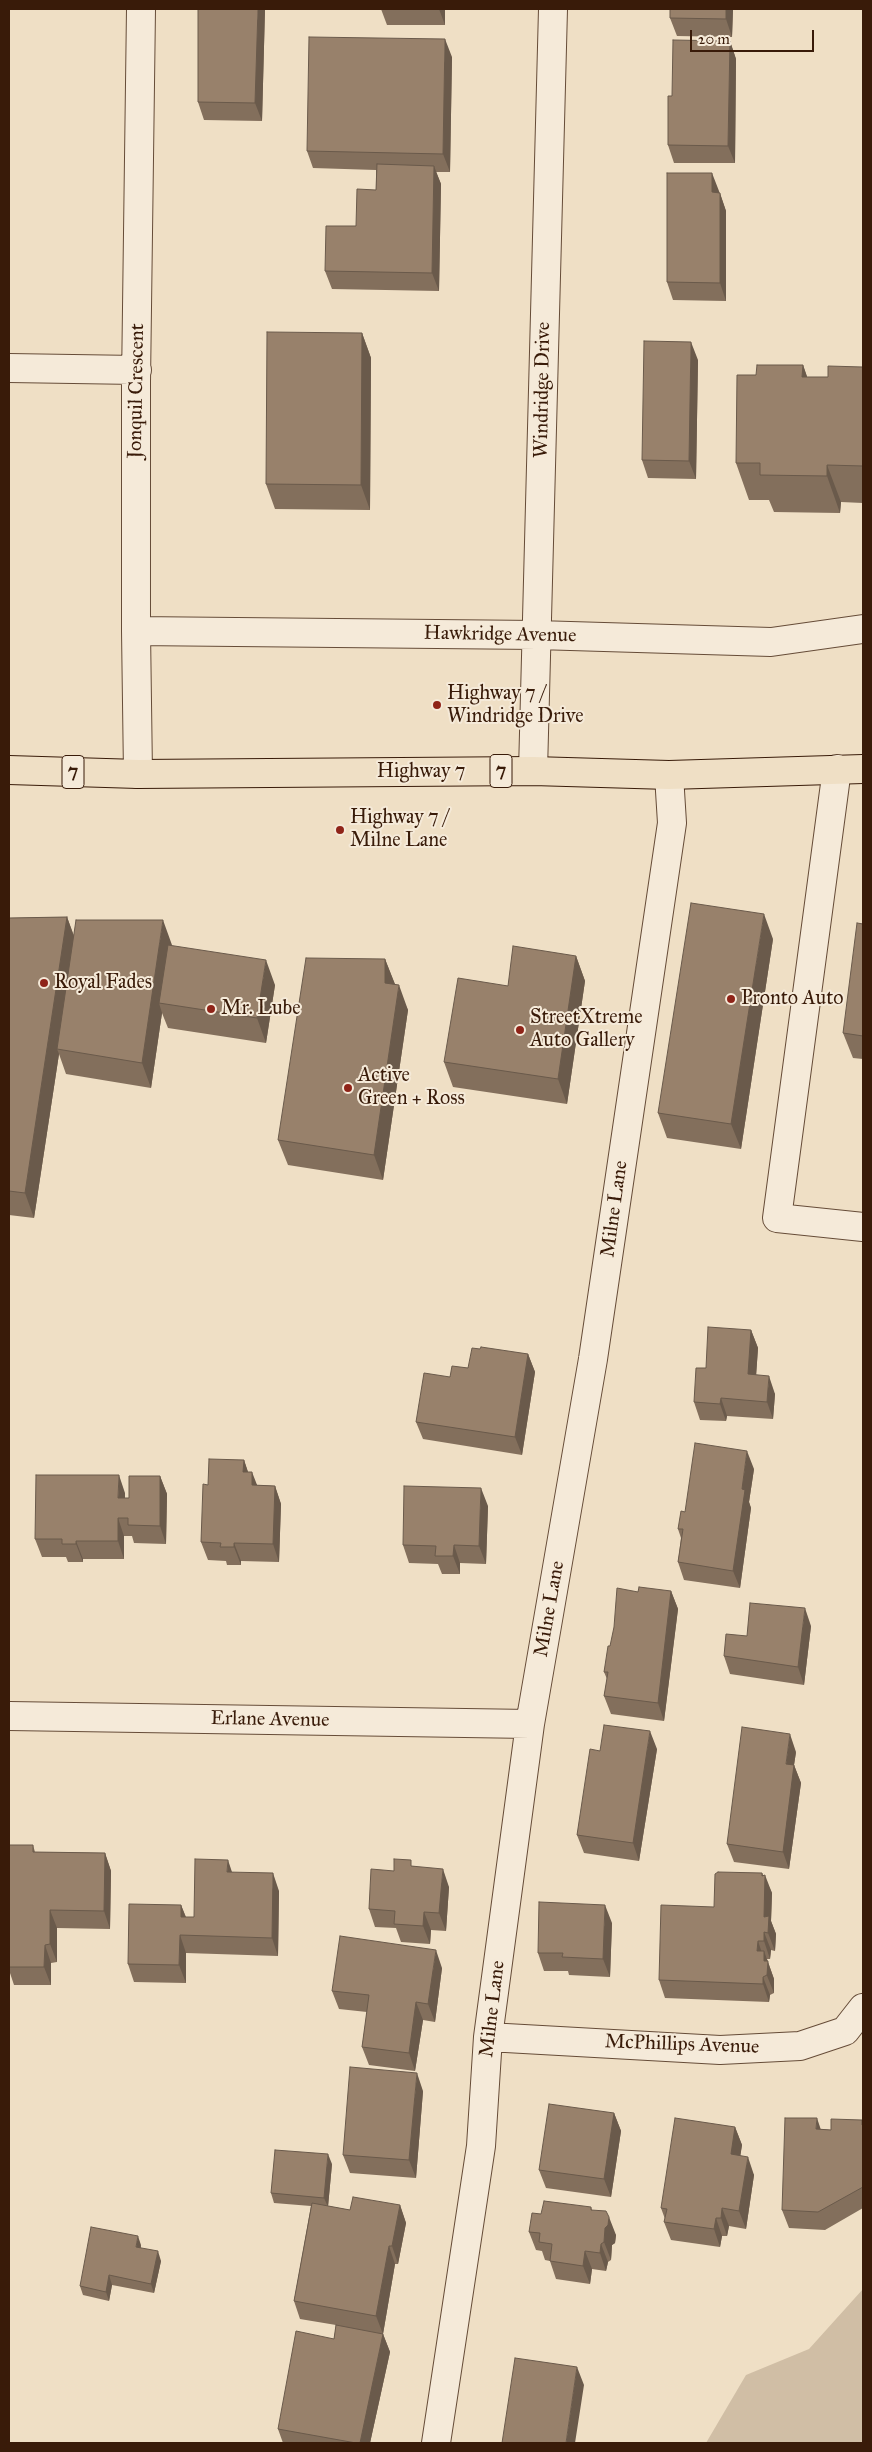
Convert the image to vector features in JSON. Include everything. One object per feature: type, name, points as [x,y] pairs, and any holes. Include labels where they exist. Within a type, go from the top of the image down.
[{"type":"main road","name":"Highway 7","points":[[9,770],[138,774],[534,771],[669,775],[850,769]]},
{"type":"street","name":"Jonquil Crescent","points":[[138,774],[136,632],[137,370],[141,9]]},
{"type":"street","name":"Windridge Drive","points":[[534,771],[553,9]]},
{"type":"street","points":[[9,368],[137,370]]},
{"type":"street","name":"Hawkridge Avenue","points":[[136,632],[537,635],[771,642],[863,629]]},
{"type":"street","points":[[850,769],[777,1218],[863,1227]]},
{"type":"street","name":"Milne Lane","points":[[436,2443],[481,2146],[488,2037],[530,1724],[593,1359],[672,823],[669,775]]},
{"type":"street","name":"Erlane Avenue","points":[[9,1716],[530,1724]]},
{"type":"street","name":"McPhillips Avenue","points":[[488,2037],[720,2050],[800,2046],[845,2031],[863,2008]]},
{"type":"shaded area","points":[[863,2289],[863,2443],[706,2443],[746,2375],[809,2349]]},
{"type":"building","points":[[198,9],[258,9],[255,103],[198,102]]},
{"type":"building","points":[[670,9],[726,9],[726,19],[670,18]]},
{"type":"building","points":[[309,37],[445,39],[443,154],[307,151]]},
{"type":"building","points":[[673,40],[730,41],[728,146],[668,145],[668,96],[672,96]]},
{"type":"building","points":[[377,164],[434,166],[432,273],[325,271],[326,226],[356,226],[357,189],[376,190]]},
{"type":"building","points":[[667,173],[712,173],[712,192],[720,193],[720,283],[667,282]]},
{"type":"building","points":[[267,332],[362,333],[361,485],[266,484]]},
{"type":"building","points":[[644,341],[691,342],[689,461],[642,460]]},
{"type":"building","points":[[757,365],[803,365],[802,377],[828,377],[828,366],[863,367],[863,466],[827,465],[827,476],[760,475],[760,463],[736,463],[737,375],[756,375]]},
{"type":"building","points":[[691,903],[764,914],[731,1124],[658,1113]]},
{"type":"building","points":[[67,917],[25,1193],[9,1191],[9,918]]},
{"type":"building","points":[[76,920],[163,920],[142,1063],[57,1049]]},
{"type":"building","points":[[857,923],[863,924],[863,1036],[843,1033]]},
{"type":"building","points":[[168,945],[266,960],[257,1018],[159,1003]]},
{"type":"building","name":"StreetXtreme Auto Gallery","points":[[513,946],[576,956],[558,1079],[444,1062],[458,978],[508,986]]},
{"type":"building","name":"Active Green + Ross","points":[[306,958],[385,959],[385,983],[399,985],[374,1155],[278,1140]]},
{"type":"building","points":[[708,1327],[751,1330],[748,1374],[769,1376],[767,1402],[721,1398],[720,1404],[694,1402],[696,1368],[706,1368]]},
{"type":"building","points":[[481,1347],[528,1354],[515,1437],[416,1422],[424,1373],[450,1377],[452,1366],[468,1368],[472,1348],[480,1349]]},
{"type":"building","points":[[695,1443],[747,1451],[742,1489],[745,1490],[733,1571],[678,1562],[683,1529],[678,1529],[681,1511],[685,1512]]},
{"type":"building","points":[[209,1459],[244,1460],[243,1472],[252,1472],[252,1485],[275,1486],[273,1544],[234,1543],[234,1547],[220,1547],[221,1543],[201,1542],[203,1484],[208,1485]]},
{"type":"building","points":[[36,1475],[119,1475],[118,1498],[129,1498],[129,1476],[160,1476],[160,1526],[128,1525],[128,1518],[118,1518],[118,1541],[76,1541],[76,1544],[62,1544],[62,1539],[35,1539]]},
{"type":"building","points":[[404,1486],[481,1488],[479,1546],[454,1545],[453,1556],[435,1556],[436,1546],[403,1545]]},
{"type":"building","points":[[639,1587],[671,1591],[658,1703],[604,1696],[608,1672],[604,1672],[608,1646],[610,1646],[614,1627],[617,1588],[638,1592]]},
{"type":"building","points":[[750,1603],[805,1608],[798,1667],[724,1656],[726,1634],[747,1636]]},
{"type":"building","points":[[604,1725],[650,1731],[633,1843],[577,1835],[590,1749],[600,1751]]},
{"type":"building","points":[[742,1727],[790,1734],[786,1764],[794,1765],[783,1852],[727,1844]]},
{"type":"building","points":[[9,1845],[33,1845],[33,1852],[105,1853],[104,1911],[50,1910],[50,1944],[45,1945],[44,1967],[9,1967]]},
{"type":"building","points":[[195,1859],[228,1860],[227,1872],[273,1873],[272,1938],[180,1935],[179,1965],[128,1964],[129,1904],[181,1905],[181,1917],[194,1917]]},
{"type":"building","points":[[394,1859],[411,1860],[411,1866],[443,1869],[439,1913],[424,1912],[423,1926],[394,1924],[395,1911],[369,1909],[371,1869],[394,1871]]},
{"type":"building","points":[[718,1872],[762,1873],[762,1876],[765,1875],[764,1917],[769,1916],[768,1933],[764,1932],[764,1941],[758,1941],[757,1951],[764,1951],[764,1961],[768,1961],[767,1975],[763,1977],[763,1984],[659,1980],[661,1905],[714,1907],[715,1874]]},
{"type":"building","points":[[539,1902],[605,1905],[603,1959],[562,1957],[563,1953],[538,1953]]},
{"type":"building","points":[[340,1936],[436,1950],[428,2004],[416,2002],[409,2053],[362,2047],[369,1995],[332,1991]]},
{"type":"building","points":[[350,2067],[417,2073],[409,2160],[343,2155]]},
{"type":"building","points":[[549,2104],[614,2113],[604,2179],[539,2170]]},
{"type":"building","points":[[675,2118],[735,2127],[731,2154],[748,2157],[739,2211],[722,2208],[721,2218],[716,2218],[714,2229],[664,2222],[667,2209],[661,2208]]},
{"type":"building","points":[[785,2118],[817,2118],[816,2129],[831,2130],[831,2119],[862,2120],[863,2187],[818,2212],[782,2210]]},
{"type":"building","points":[[275,2150],[328,2154],[324,2198],[271,2193]]},
{"type":"building","points":[[353,2197],[400,2205],[392,2246],[389,2246],[376,2316],[294,2301],[312,2203],[350,2210]]},
{"type":"building","points":[[544,2201],[591,2207],[591,2210],[606,2211],[609,2217],[608,2225],[605,2228],[604,2242],[601,2244],[600,2253],[585,2251],[583,2266],[550,2261],[552,2244],[539,2242],[540,2233],[529,2232],[532,2213],[541,2214]]},
{"type":"building","points":[[91,2227],[138,2236],[136,2247],[158,2251],[151,2284],[109,2275],[106,2292],[80,2286]]},
{"type":"building","points":[[336,2325],[383,2334],[360,2443],[278,2429],[296,2331],[334,2339]]},
{"type":"building","points":[[515,2358],[577,2367],[566,2443],[502,2443]]},
{"type":"place","name":"Highway 7 / Windridge Drive","points":[[437,705]]},
{"type":"place","name":"Highway 7 / Milne Lane","points":[[340,830]]},
{"type":"place","name":"Royal Fades","points":[[44,983]]},
{"type":"place","name":"Pronto Auto","points":[[731,999]]},
{"type":"place","name":"Mr. Lube","points":[[211,1009]]},
{"type":"place","name":"StreetXtreme Auto Gallery","points":[[520,1030]]},
{"type":"place","name":"Active Green + Ross","points":[[348,1088]]}]
